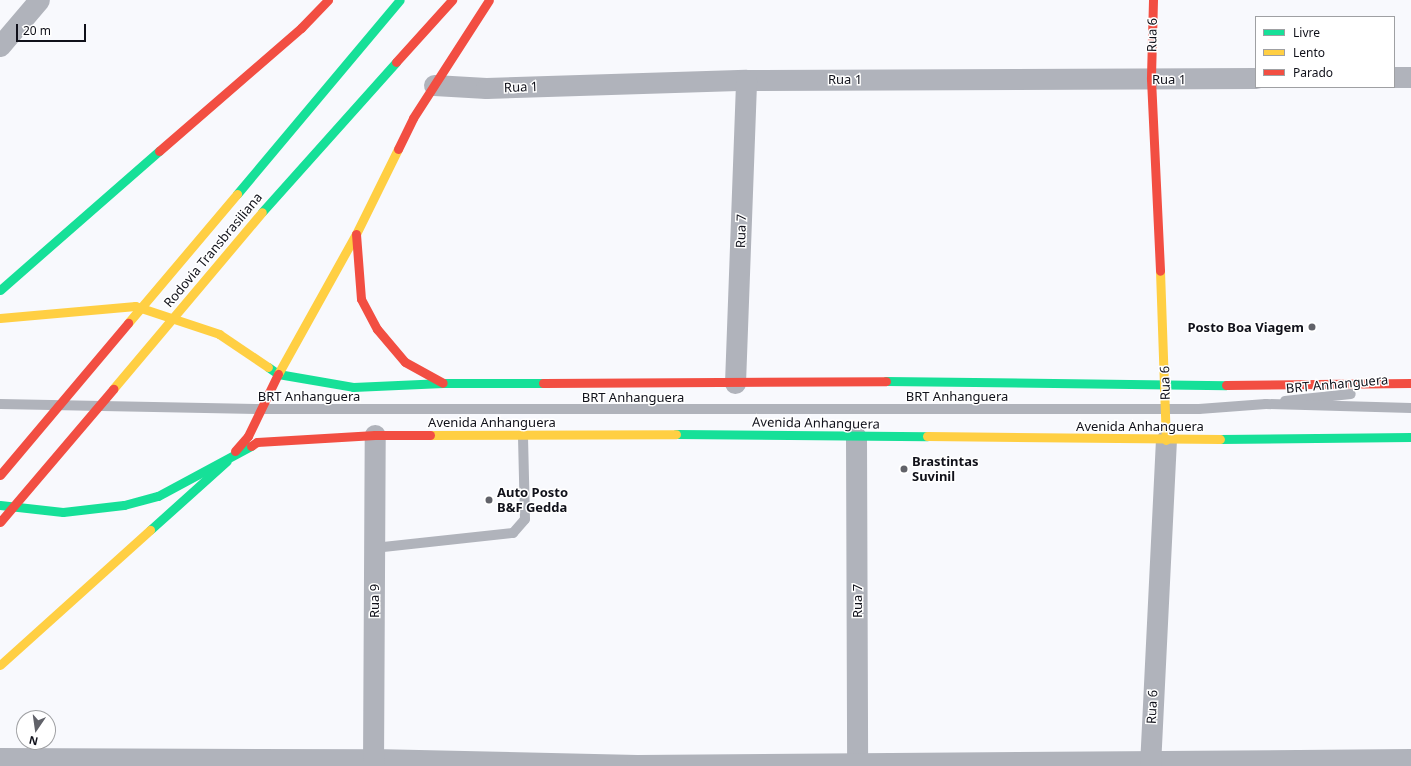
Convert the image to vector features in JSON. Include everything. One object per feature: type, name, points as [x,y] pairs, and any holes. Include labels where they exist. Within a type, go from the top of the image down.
[{"type":"main road","points":[[0,290],[301,28],[328,0]]},
{"type":"main road","name":"Rodovia Transbrasiliana","points":[[0,475],[400,0]]},
{"type":"main road","name":"Rodovia Transbrasiliana","points":[[0,522],[262,212],[452,0]]},
{"type":"main road","name":"Avenida Anhanguera","points":[[226,461],[248,436],[278,374],[356,234],[413,118],[489,0]]},
{"type":"main road","name":"Rua 6","points":[[1153,0],[1152,79],[1166,385],[1166,440]]},
{"type":"main road","points":[[356,234],[361,299],[377,329],[405,362],[443,383]]},
{"type":"main road","points":[[0,318],[68,310],[135,306],[219,334],[278,374],[353,387],[443,383],[735,383],[773,380],[1166,385],[1411,383]]},
{"type":"main road","name":"Avenida Anhanguera","points":[[0,505],[62,512],[124,504],[158,496],[226,461],[257,442],[375,435],[523,436],[772,434],[856,437],[1166,440],[1411,437]]},
{"type":"main road","points":[[0,665],[226,461]]},
{"type":"street","points":[[0,46],[39,0]]},
{"type":"street","points":[[1395,78],[1411,77]]},
{"type":"street","name":"Rua 1","points":[[434,85],[486,88],[746,80],[1255,78]]},
{"type":"street","name":"Rua 7","points":[[735,383],[746,80]]},
{"type":"street","name":"Rua 9","points":[[373,762],[375,435]]},
{"type":"street","name":"Rua 7","points":[[856,437],[857,764]]},
{"type":"street","name":"Rua 6","points":[[1150,764],[1166,440]]},
{"type":"street","points":[[0,758],[637,766],[1150,764],[1411,759]]},
{"type":"lane","name":"BRT Anhanguera","points":[[1266,404],[1303,397],[1411,392]]},
{"type":"lane","name":"BRT Anhanguera","points":[[0,404],[262,409],[1166,408],[1266,404],[1411,408]]},
{"type":"lane","points":[[374,548],[513,533],[525,519],[523,436]]},
{"type":"traffic: fast","points":[[237,194],[400,0]]},
{"type":"traffic: fast","points":[[262,212],[396,62]]},
{"type":"traffic: fast","points":[[0,290],[159,151]]},
{"type":"traffic: fast","points":[[268,367],[278,374],[353,387],[443,383],[543,383]]},
{"type":"traffic: fast","points":[[886,381],[1226,385]]},
{"type":"traffic: fast","points":[[676,434],[927,436]]},
{"type":"traffic: fast","points":[[1220,439],[1411,437]]},
{"type":"traffic: fast","points":[[0,505],[63,512],[124,505],[158,496],[251,446]]},
{"type":"traffic: fast","points":[[150,530],[227,461]]},
{"type":"traffic: slow","points":[[278,374],[356,234],[398,149]]},
{"type":"traffic: slow","points":[[128,323],[237,194]]},
{"type":"traffic: slow","points":[[113,389],[262,212]]},
{"type":"traffic: slow","points":[[1160,271],[1166,440]]},
{"type":"traffic: slow","points":[[0,318],[135,306],[219,334],[268,367]]},
{"type":"traffic: slow","points":[[430,435],[676,434]]},
{"type":"traffic: slow","points":[[927,436],[1220,439]]},
{"type":"traffic: slow","points":[[0,665],[150,530]]},
{"type":"traffic: jam","points":[[159,151],[301,28],[328,0]]},
{"type":"traffic: jam","points":[[396,62],[452,0]]},
{"type":"traffic: jam","points":[[398,149],[413,118],[489,0]]},
{"type":"traffic: jam","points":[[1153,0],[1151,79],[1160,271]]},
{"type":"traffic: jam","points":[[356,234],[361,299],[377,329],[405,362],[443,383]]},
{"type":"traffic: jam","points":[[0,475],[128,323]]},
{"type":"traffic: jam","points":[[235,451],[248,436],[278,374]]},
{"type":"traffic: jam","points":[[543,383],[886,381]]},
{"type":"traffic: jam","points":[[1226,385],[1411,383]]},
{"type":"traffic: jam","points":[[0,522],[113,389]]},
{"type":"traffic: jam","points":[[251,446],[257,442],[375,435],[430,435]]},
{"type":"place","name":"Posto Boa Viagem","points":[[1312,327]]},
{"type":"place","name":"Brastintas Suvinil","points":[[904,469]]},
{"type":"place","name":"Auto Posto B&F Gedda","points":[[489,500]]}]
